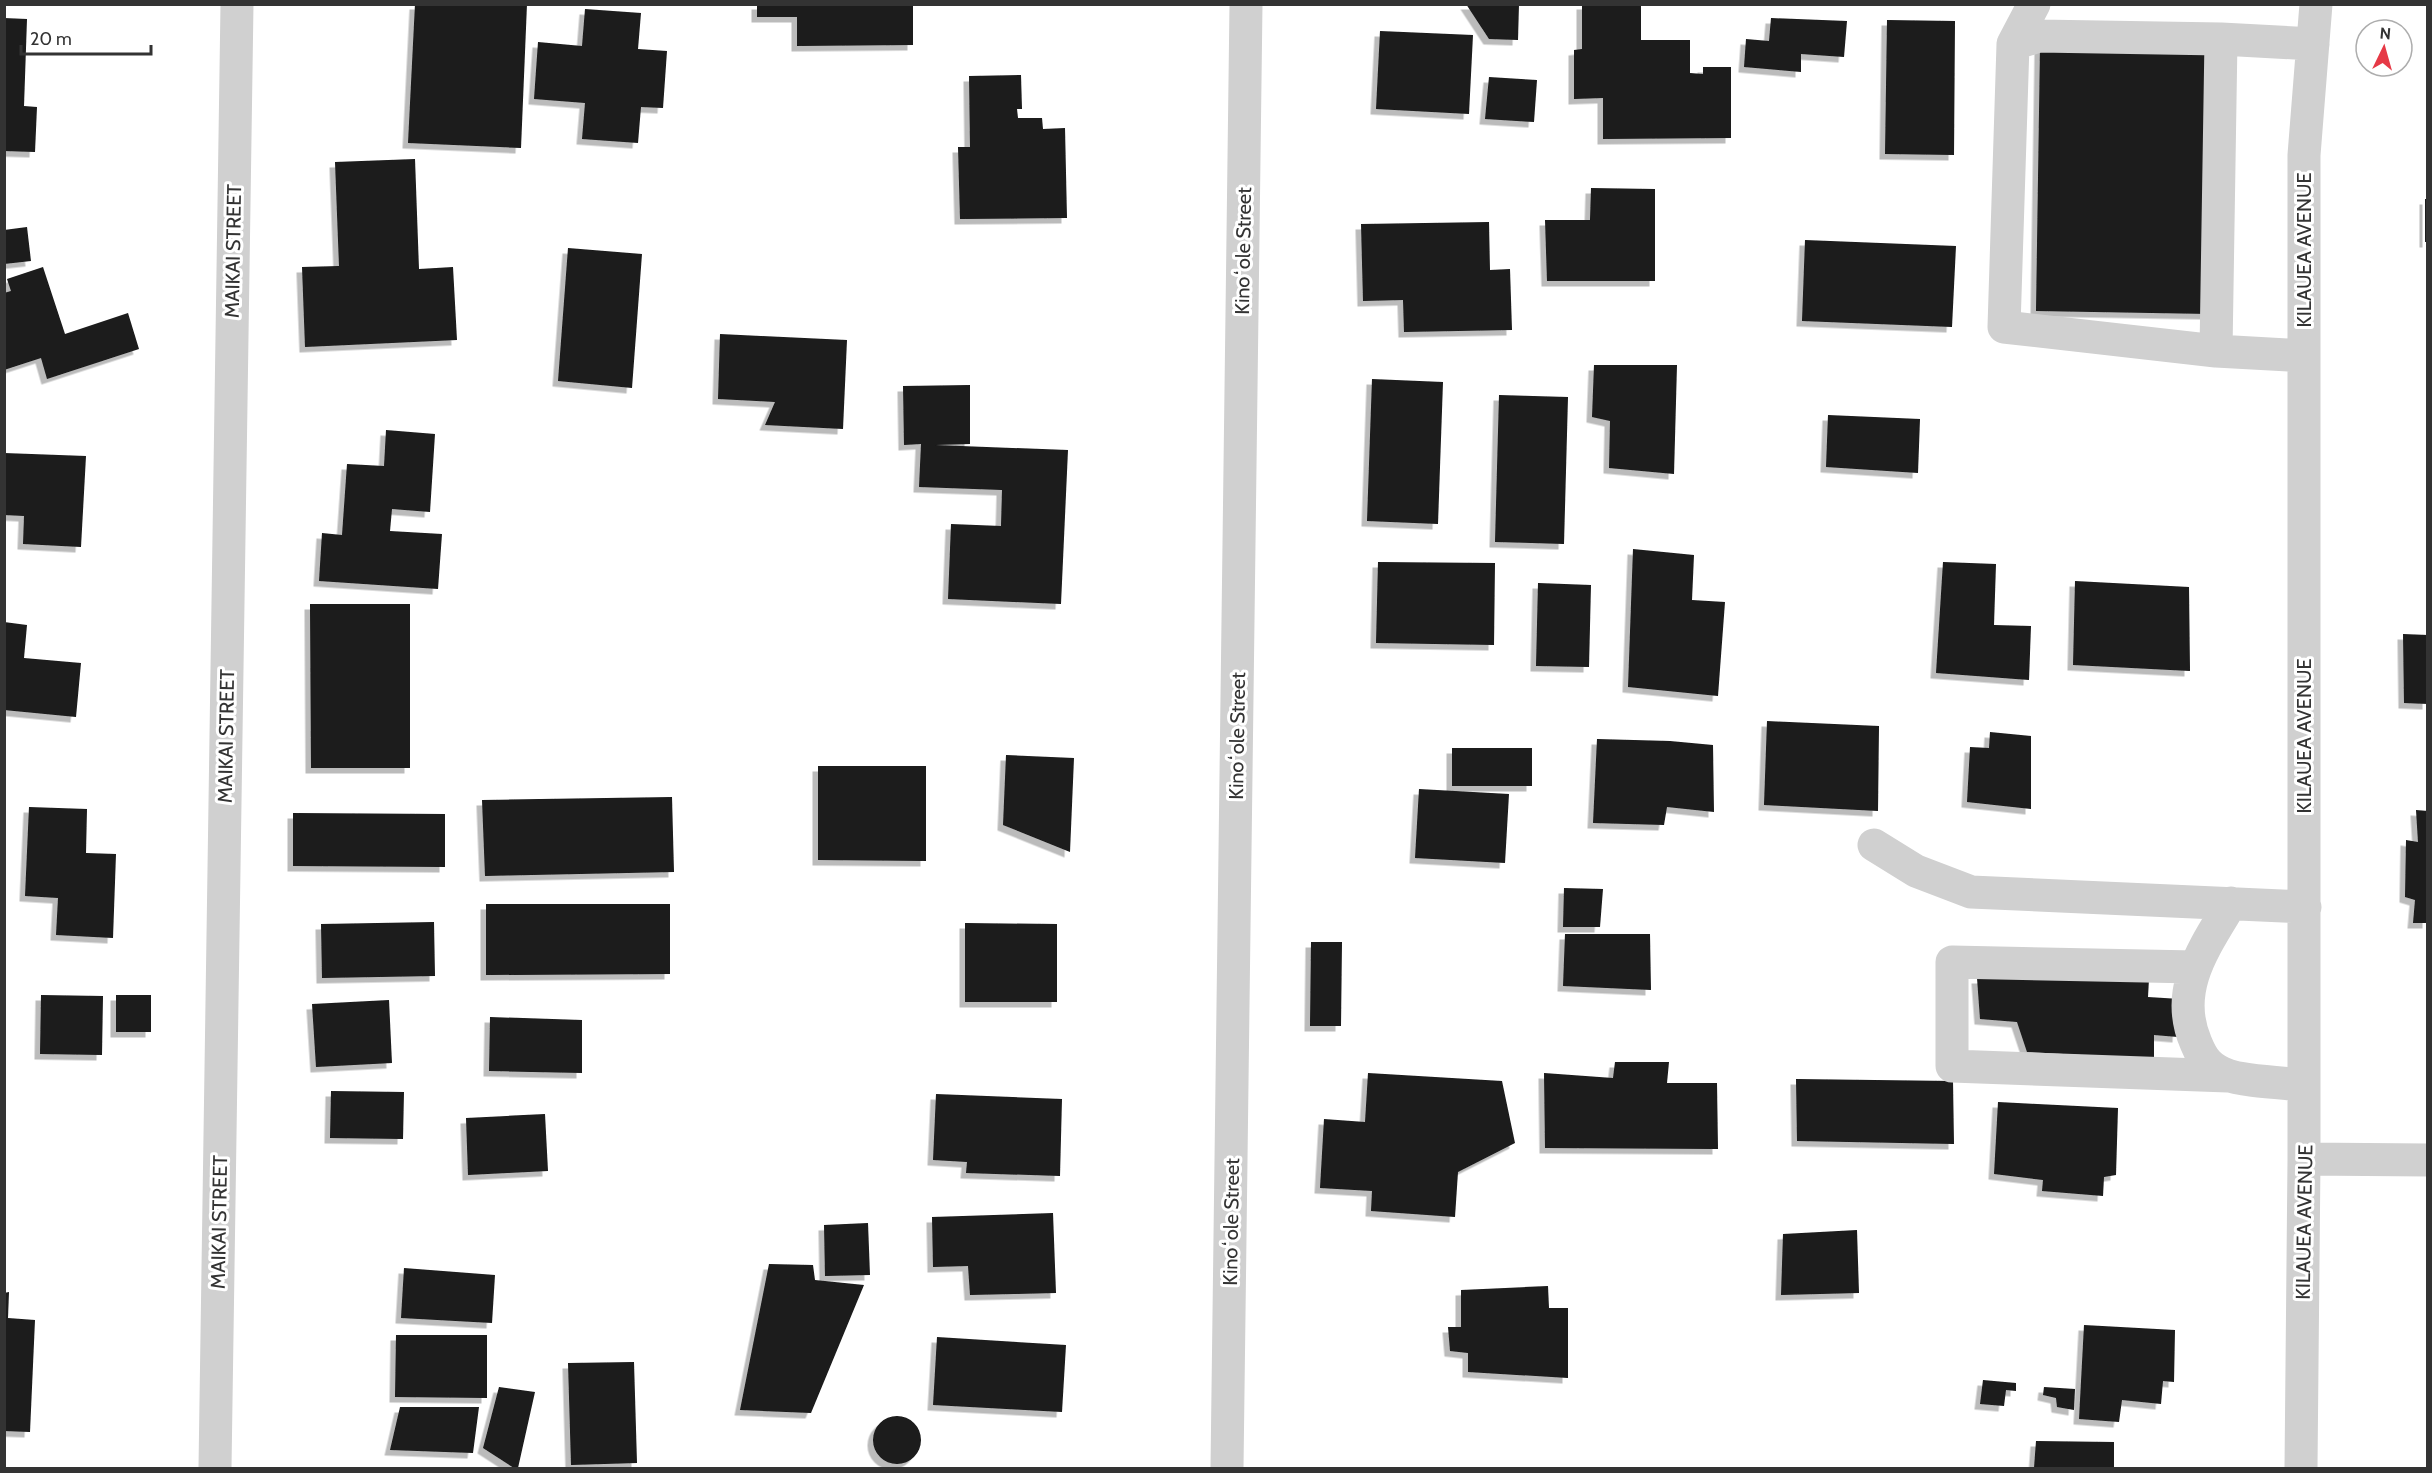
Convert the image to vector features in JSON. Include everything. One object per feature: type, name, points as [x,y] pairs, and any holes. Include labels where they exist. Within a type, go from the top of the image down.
[{"type":"street","name":"MAIKAI STREET","points":[[215,1468],[237,4]]},
{"type":"street","name":"Kinoʻole Street","points":[[1227,1468],[1246,4]]},
{"type":"street","points":[[2034,4],[2013,44],[2004,327],[2216,351],[2304,356]]},
{"type":"street","name":"KILAUEA AVENUE","points":[[2301,1468],[2305,907],[2304,155],[2316,4]]},
{"type":"street","points":[[2304,155],[2335,4]]},
{"type":"street","points":[[2013,44],[2039,36],[2221,39],[2313,44]]},
{"type":"street","points":[[2216,351],[2221,39]]},
{"type":"street","points":[[1874,845],[1916,870],[1971,892],[2305,907]]},
{"type":"street","points":[[2228,1076],[2204,1061],[2189,1028],[2188,987],[2202,951],[2231,903]]},
{"type":"street","points":[[2195,967],[1952,962],[1952,1066],[2228,1076],[2304,1085]]},
{"type":"street","points":[[2304,1160],[2427,1160]]},
{"type":"building","points":[[415,4],[527,4],[521,148],[408,143]]},
{"type":"building","points":[[757,4],[913,4],[913,45],[797,46],[797,17],[757,17]]},
{"type":"building","points":[[1466,4],[1519,4],[1518,40],[1489,39]]},
{"type":"building","points":[[1582,4],[1641,4],[1641,40],[1690,40],[1690,73],[1703,74],[1703,67],[1731,67],[1731,138],[1603,139],[1603,98],[1574,99],[1574,50],[1582,49]]},
{"type":"building","points":[[585,9],[641,13],[638,49],[667,51],[663,108],[641,107],[638,143],[582,139],[585,103],[534,99],[538,42],[582,46]]},
{"type":"building","points":[[4,18],[27,19],[24,106],[37,107],[35,152],[4,151]]},
{"type":"building","points":[[1771,18],[1847,21],[1844,57],[1801,54],[1801,72],[1744,67],[1746,39],[1769,41]]},
{"type":"building","points":[[1887,20],[1955,21],[1954,155],[1885,154]]},
{"type":"building","points":[[1380,31],[1473,35],[1469,114],[1376,109]]},
{"type":"building","points":[[2040,46],[2214,49],[2210,314],[2036,311]]},
{"type":"building","points":[[1021,75],[1022,109],[1017,109],[1018,118],[1042,118],[1043,129],[1065,128],[1067,218],[960,219],[958,147],[970,147],[969,76]]},
{"type":"building","points":[[1489,77],[1537,80],[1534,122],[1485,119]]},
{"type":"building","points":[[415,159],[419,269],[453,267],[457,340],[305,347],[302,267],[339,266],[335,162]]},
{"type":"building","points":[[1591,188],[1655,189],[1655,281],[1547,281],[1545,220],[1590,220]]},
{"type":"building","points":[[2425,199],[2428,199],[2428,242],[2425,242]]},
{"type":"building","points":[[1489,222],[1490,270],[1510,269],[1512,330],[1404,332],[1403,300],[1363,301],[1361,224]]},
{"type":"building","points":[[27,227],[31,261],[4,264],[4,230]]},
{"type":"building","points":[[1805,240],[1956,246],[1952,327],[1802,321]]},
{"type":"building","points":[[568,248],[642,254],[632,388],[558,381]]},
{"type":"building","points":[[43,267],[65,334],[128,313],[139,349],[47,379],[41,358],[4,370],[4,293],[11,291],[7,279]]},
{"type":"building","points":[[720,334],[847,340],[843,429],[765,425],[775,402],[718,399]]},
{"type":"building","points":[[1594,365],[1677,365],[1674,474],[1609,468],[1610,421],[1592,417]]},
{"type":"building","points":[[1372,379],[1443,382],[1438,524],[1367,521]]},
{"type":"building","points":[[970,385],[970,444],[935,445],[1068,450],[1061,604],[948,599],[951,524],[1001,526],[1002,490],[919,487],[921,444],[904,445],[903,386]]},
{"type":"building","points":[[1499,395],[1568,397],[1564,544],[1495,542]]},
{"type":"building","points":[[1828,415],[1920,419],[1918,473],[1826,467]]},
{"type":"building","points":[[386,430],[435,434],[430,512],[392,509],[390,531],[442,534],[438,589],[319,581],[322,533],[342,535],[347,464],[384,466]]},
{"type":"building","points":[[4,453],[86,456],[81,547],[23,544],[24,516],[4,515]]},
{"type":"building","points":[[1633,549],[1694,555],[1692,600],[1725,602],[1718,696],[1628,687]]},
{"type":"building","points":[[1378,562],[1495,563],[1494,645],[1376,643]]},
{"type":"building","points":[[1943,562],[1996,564],[1994,625],[2031,626],[2029,680],[1936,673]]},
{"type":"building","points":[[2075,581],[2189,587],[2190,671],[2073,665]]},
{"type":"building","points":[[1538,583],[1591,585],[1589,667],[1536,666]]},
{"type":"building","points":[[310,604],[410,604],[410,768],[311,768]]},
{"type":"building","points":[[4,622],[27,625],[24,658],[81,663],[76,717],[4,710]]},
{"type":"building","points":[[2403,634],[2428,635],[2428,704],[2404,703]]},
{"type":"building","points":[[1767,721],[1879,726],[1878,811],[1764,805]]},
{"type":"building","points":[[1990,732],[2031,736],[2031,809],[1967,802],[1970,747],[1989,748]]},
{"type":"building","points":[[1597,739],[1713,745],[1714,812],[1667,807],[1664,825],[1593,823]]},
{"type":"building","points":[[1452,748],[1532,748],[1532,786],[1452,786]]},
{"type":"building","points":[[1006,755],[1074,758],[1070,852],[1003,825]]},
{"type":"building","points":[[818,766],[926,766],[926,861],[818,860]]},
{"type":"building","points":[[1419,789],[1509,794],[1505,863],[1415,858]]},
{"type":"building","points":[[672,797],[674,872],[485,876],[482,800]]},
{"type":"building","points":[[29,807],[87,809],[86,853],[116,854],[113,938],[56,935],[58,898],[25,896]]},
{"type":"building","points":[[2416,810],[2428,811],[2428,923],[2413,923],[2415,900],[2405,897],[2406,840],[2418,842]]},
{"type":"building","points":[[293,813],[445,814],[445,867],[293,866]]},
{"type":"building","points":[[1564,888],[1603,889],[1600,927],[1563,927]]},
{"type":"building","points":[[486,904],[670,904],[670,974],[486,975]]},
{"type":"building","points":[[434,922],[435,976],[322,978],[321,924]]},
{"type":"building","points":[[965,923],[1057,924],[1057,1002],[965,1002]]},
{"type":"building","points":[[1565,934],[1650,934],[1651,990],[1563,986]]},
{"type":"building","points":[[1311,942],[1342,942],[1341,1026],[1310,1026]]},
{"type":"building","points":[[1977,978],[2149,979],[2148,997],[2180,999],[2178,1037],[2154,1035],[2154,1059],[2027,1052],[2017,1022],[1980,1019]]},
{"type":"building","points":[[41,995],[103,996],[102,1055],[40,1054]]},
{"type":"building","points":[[116,995],[151,995],[151,1032],[116,1032]]},
{"type":"building","points":[[389,1000],[392,1063],[316,1067],[312,1004]]},
{"type":"building","points":[[490,1017],[582,1020],[582,1073],[489,1071]]},
{"type":"building","points":[[1615,1062],[1669,1062],[1667,1083],[1717,1083],[1718,1149],[1545,1148],[1544,1073],[1613,1078]]},
{"type":"building","points":[[1368,1073],[1502,1081],[1515,1143],[1458,1172],[1455,1217],[1371,1211],[1372,1191],[1320,1188],[1324,1119],[1365,1122]]},
{"type":"building","points":[[1796,1079],[1953,1081],[1954,1144],[1797,1141]]},
{"type":"building","points":[[331,1091],[404,1092],[403,1139],[330,1138]]},
{"type":"building","points":[[936,1094],[1062,1099],[1060,1176],[966,1173],[967,1162],[933,1160]]},
{"type":"building","points":[[1998,1102],[2118,1108],[2116,1175],[2104,1177],[2103,1196],[2042,1191],[2043,1180],[1994,1174]]},
{"type":"building","points":[[545,1114],[548,1171],[468,1175],[466,1118]]},
{"type":"building","points":[[1053,1213],[1056,1293],[970,1295],[968,1266],[933,1267],[932,1217]]},
{"type":"building","points":[[868,1223],[870,1275],[825,1276],[824,1225]]},
{"type":"building","points":[[1857,1230],[1859,1293],[1781,1295],[1783,1234]]},
{"type":"building","points":[[769,1264],[813,1265],[815,1280],[864,1285],[811,1413],[740,1410]]},
{"type":"building","points":[[404,1268],[495,1275],[492,1323],[401,1318]]},
{"type":"building","points":[[1548,1286],[1549,1308],[1568,1308],[1568,1378],[1468,1372],[1468,1353],[1450,1351],[1448,1327],[1461,1327],[1461,1290]]},
{"type":"building","points":[[9,1292],[8,1318],[35,1320],[30,1432],[4,1431],[4,1293]]},
{"type":"building","points":[[2084,1325],[2175,1330],[2174,1382],[2163,1381],[2161,1404],[2122,1400],[2119,1422],[2079,1419]]},
{"type":"building","points":[[396,1335],[487,1335],[487,1398],[395,1397]]},
{"type":"building","points":[[937,1337],[1066,1345],[1062,1412],[933,1405]]},
{"type":"building","points":[[634,1362],[637,1463],[571,1465],[568,1363]]},
{"type":"building","points":[[1983,1380],[2016,1383],[2016,1391],[2006,1390],[2004,1406],[1980,1404]]},
{"type":"building","points":[[499,1387],[535,1392],[518,1468],[514,1468],[483,1448]]},
{"type":"building","points":[[2044,1387],[2075,1389],[2074,1410],[2057,1407],[2056,1398],[2043,1395]]},
{"type":"building","points":[[400,1407],[479,1407],[473,1453],[390,1450]]},
{"type":"building","points":[[897,1416],[914,1423],[921,1440],[914,1457],[897,1464],[880,1457],[873,1440],[880,1423]]},
{"type":"building","points":[[2036,1441],[2114,1442],[2114,1468],[2034,1468]]}]
